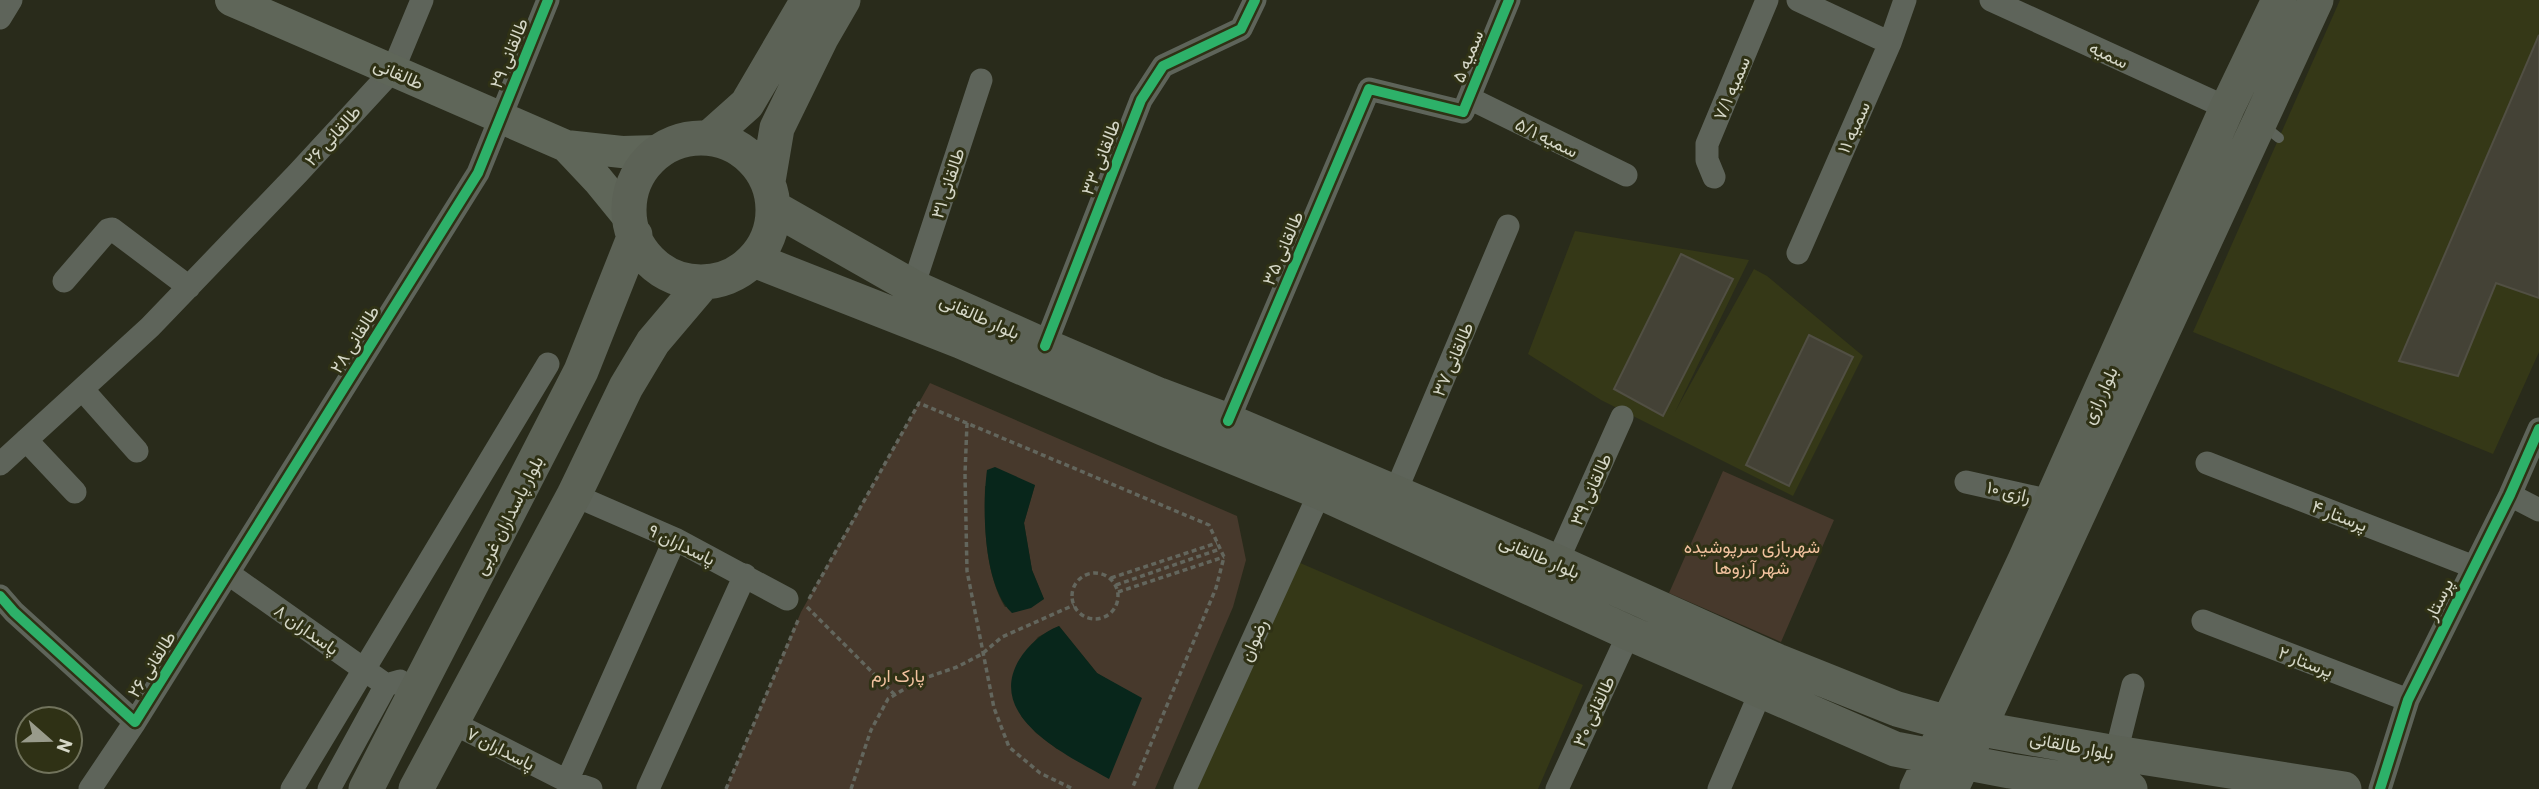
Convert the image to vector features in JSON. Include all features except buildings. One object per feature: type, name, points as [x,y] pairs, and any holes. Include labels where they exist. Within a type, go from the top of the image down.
[{"type":"main road","name":"طالقانی","points":[[231,0],[566,146]]},
{"type":"main road","points":[[710,137],[747,104],[808,0]]},
{"type":"main road","points":[[566,146],[598,180],[632,226],[641,251],[662,271],[689,282],[703,283],[730,276],[754,260],[769,236],[777,128],[821,38],[843,0]]},
{"type":"main road","name":"بلوار رازی","points":[[1965,726],[2131,363],[2227,108],[2279,0]]},
{"type":"main road","name":"بلوار رازی","points":[[1917,789],[1949,770],[2051,501],[2269,130],[2316,0]]},
{"type":"main road","points":[[632,226],[632,188],[646,162],[674,142],[691,137],[710,137],[724,141],[750,156],[771,195]]},
{"type":"main road","points":[[566,146],[622,152],[658,151]]},
{"type":"main road","name":"بلوار طالقانی","points":[[771,195],[913,286],[1159,395],[1228,421],[1557,562],[1777,662],[1897,709],[1965,726],[2116,754],[2344,789]]},
{"type":"main road","name":"بلوار پاسداران غربی","points":[[366,789],[581,372],[632,226]]},
{"type":"main road","name":"بلوار طالقانی","points":[[754,260],[960,341],[1320,492],[1629,633],[1949,770],[2130,789]]},
{"type":"main road","points":[[416,789],[574,495],[626,387],[653,342],[703,283]]},
{"type":"street","points":[[0,18],[11,0]]},
{"type":"street","points":[[393,70],[422,0]]},
{"type":"street","name":"طالقانی ۲۹","points":[[501,119],[548,0]]},
{"type":"street","name":"طالقانی ۳۳","points":[[1045,346],[1141,100],[1163,66],[1241,29],[1255,0]]},
{"type":"street","name":"سمیه ۵","points":[[1369,89],[1463,112],[1509,0]]},
{"type":"street","name":"سمیه ۷/۱","points":[[1714,177],[1707,160],[1707,144],[1768,0]]},
{"type":"street","points":[[1798,0],[1890,43]]},
{"type":"street","name":"سمیه ۱۱","points":[[1798,253],[1890,43],[1906,0]]},
{"type":"street","name":"سمیه","points":[[1991,0],[2227,108]]},
{"type":"street","name":"طالقانی ۲۶","points":[[0,464],[189,287],[393,70]]},
{"type":"street","name":"طالقانی ۳۱","points":[[913,286],[981,80]]},
{"type":"street","name":"طالقانی ۳۵","points":[[1228,421],[1369,89]]},
{"type":"street","name":"سمیه ۵/۱","points":[[1469,98],[1626,175]]},
{"type":"street","name":"طالقانی ۲۸","points":[[229,574],[478,173],[501,119]]},
{"type":"street","name":"طالقانی ۳۷","points":[[1395,493],[1508,226]]},
{"type":"street","points":[[64,281],[108,230],[112,229],[189,287]]},
{"type":"street","points":[[292,789],[548,364]]},
{"type":"street","points":[[82,389],[138,452]]},
{"type":"street","name":"طالقانی ۳۹","points":[[1557,562],[1622,416]]},
{"type":"street","name":"پرستار","points":[[2380,789],[2408,700],[2510,495],[2539,429]]},
{"type":"street","points":[[26,440],[75,492]]},
{"type":"street","name":"پرستار ۴","points":[[2207,463],[2474,567]]},
{"type":"street","name":"رازی ۱۰","points":[[1966,482],[2051,501]]},
{"type":"street","name":"رضوان","points":[[1185,789],[1320,492]]},
{"type":"street","name":"پاسداران ۹","points":[[574,495],[675,539],[796,602]]},
{"type":"street","points":[[2510,495],[2539,510]]},
{"type":"street","points":[[567,781],[675,539]]},
{"type":"street","name":"طالقانی ۲۶","points":[[5,611],[135,722],[229,574]]},
{"type":"street","name":"پاسداران ۸","points":[[229,574],[386,685]]},
{"type":"street","points":[[648,789],[745,575]]},
{"type":"street","name":"پرستار ۲","points":[[2203,621],[2408,700]]},
{"type":"street","name":"طالقانی ۳۰","points":[[1557,789],[1629,633]]},
{"type":"street","points":[[329,789],[386,685],[427,673]]},
{"type":"street","points":[[2116,754],[2133,685]]},
{"type":"street","points":[[1719,789],[1761,691]]},
{"type":"street","points":[[90,789],[135,722]]},
{"type":"street","name":"پاسداران ۷","points":[[451,722],[567,781],[591,789]]},
{"type":"path","points":[[726,789],[796,602],[919,403],[1209,525],[1224,557],[1216,588],[1132,789]]},
{"type":"path","points":[[967,423],[967,571],[994,708],[1009,747],[1040,773],[1073,789]]},
{"type":"path","points":[[1111,578],[1217,543]]},
{"type":"path","points":[[1116,584],[1220,549]]},
{"type":"path","points":[[1118,592],[1224,557]]},
{"type":"path","points":[[1097,573],[1111,578],[1116,584],[1118,592],[1115,607],[1104,618],[1088,618],[1074,605],[1074,587],[1083,576],[1097,573]]},
{"type":"path","points":[[796,602],[895,695]]},
{"type":"path","points":[[852,789],[872,730],[888,699],[919,680],[957,667],[982,654],[1002,637],[1074,605]]},
{"type":"shaded area","points":[[2340,0],[2539,0],[2539,352],[2493,454],[2193,332]]},
{"type":"shaded area","points":[[1575,231],[1749,260],[1675,412],[1754,269],[1767,276],[1863,356],[1793,496],[1601,400],[1528,354]]},
{"type":"shaded area","points":[[995,467],[1035,485],[1024,523],[1032,570],[1044,599],[1031,608],[1012,613],[1002,601],[995,585],[987,546],[987,470]]},
{"type":"shaded area","points":[[1291,559],[1583,685],[1538,789],[1191,789]]},
{"type":"shaded area","points":[[1059,626],[1097,673],[1142,698],[1109,779],[1073,759],[1036,733],[1022,717],[1013,700],[1011,681],[1019,660],[1036,640]]},
{"type":"green space","name":"پارک ارم","points":[[930,383],[1237,516],[1246,560],[1233,607],[1155,789],[726,789],[801,612]],"holes":[[[1035,485],[1024,523],[1032,570],[1044,599],[1005,607],[998,594],[990,564],[985,486]],[[1059,626],[1097,673],[1114,684],[1057,749],[1036,733],[1021,716],[1031,646],[1038,637]]]},
{"type":"green space","name":"شهربازی سرپوشیده شهر آرزوها","points":[[1723,471],[1834,520],[1781,642],[1669,593]]},
{"type":"cycle path","points":[[0,596],[14,612],[135,722],[478,173],[548,0]]},
{"type":"cycle path","points":[[1045,346],[1141,100],[1163,66],[1241,29],[1255,0]]},
{"type":"cycle path","points":[[1228,421],[1369,89],[1463,112],[1509,0]]},
{"type":"cycle path","points":[[2380,789],[2408,700],[2510,495],[2539,429]]}]
